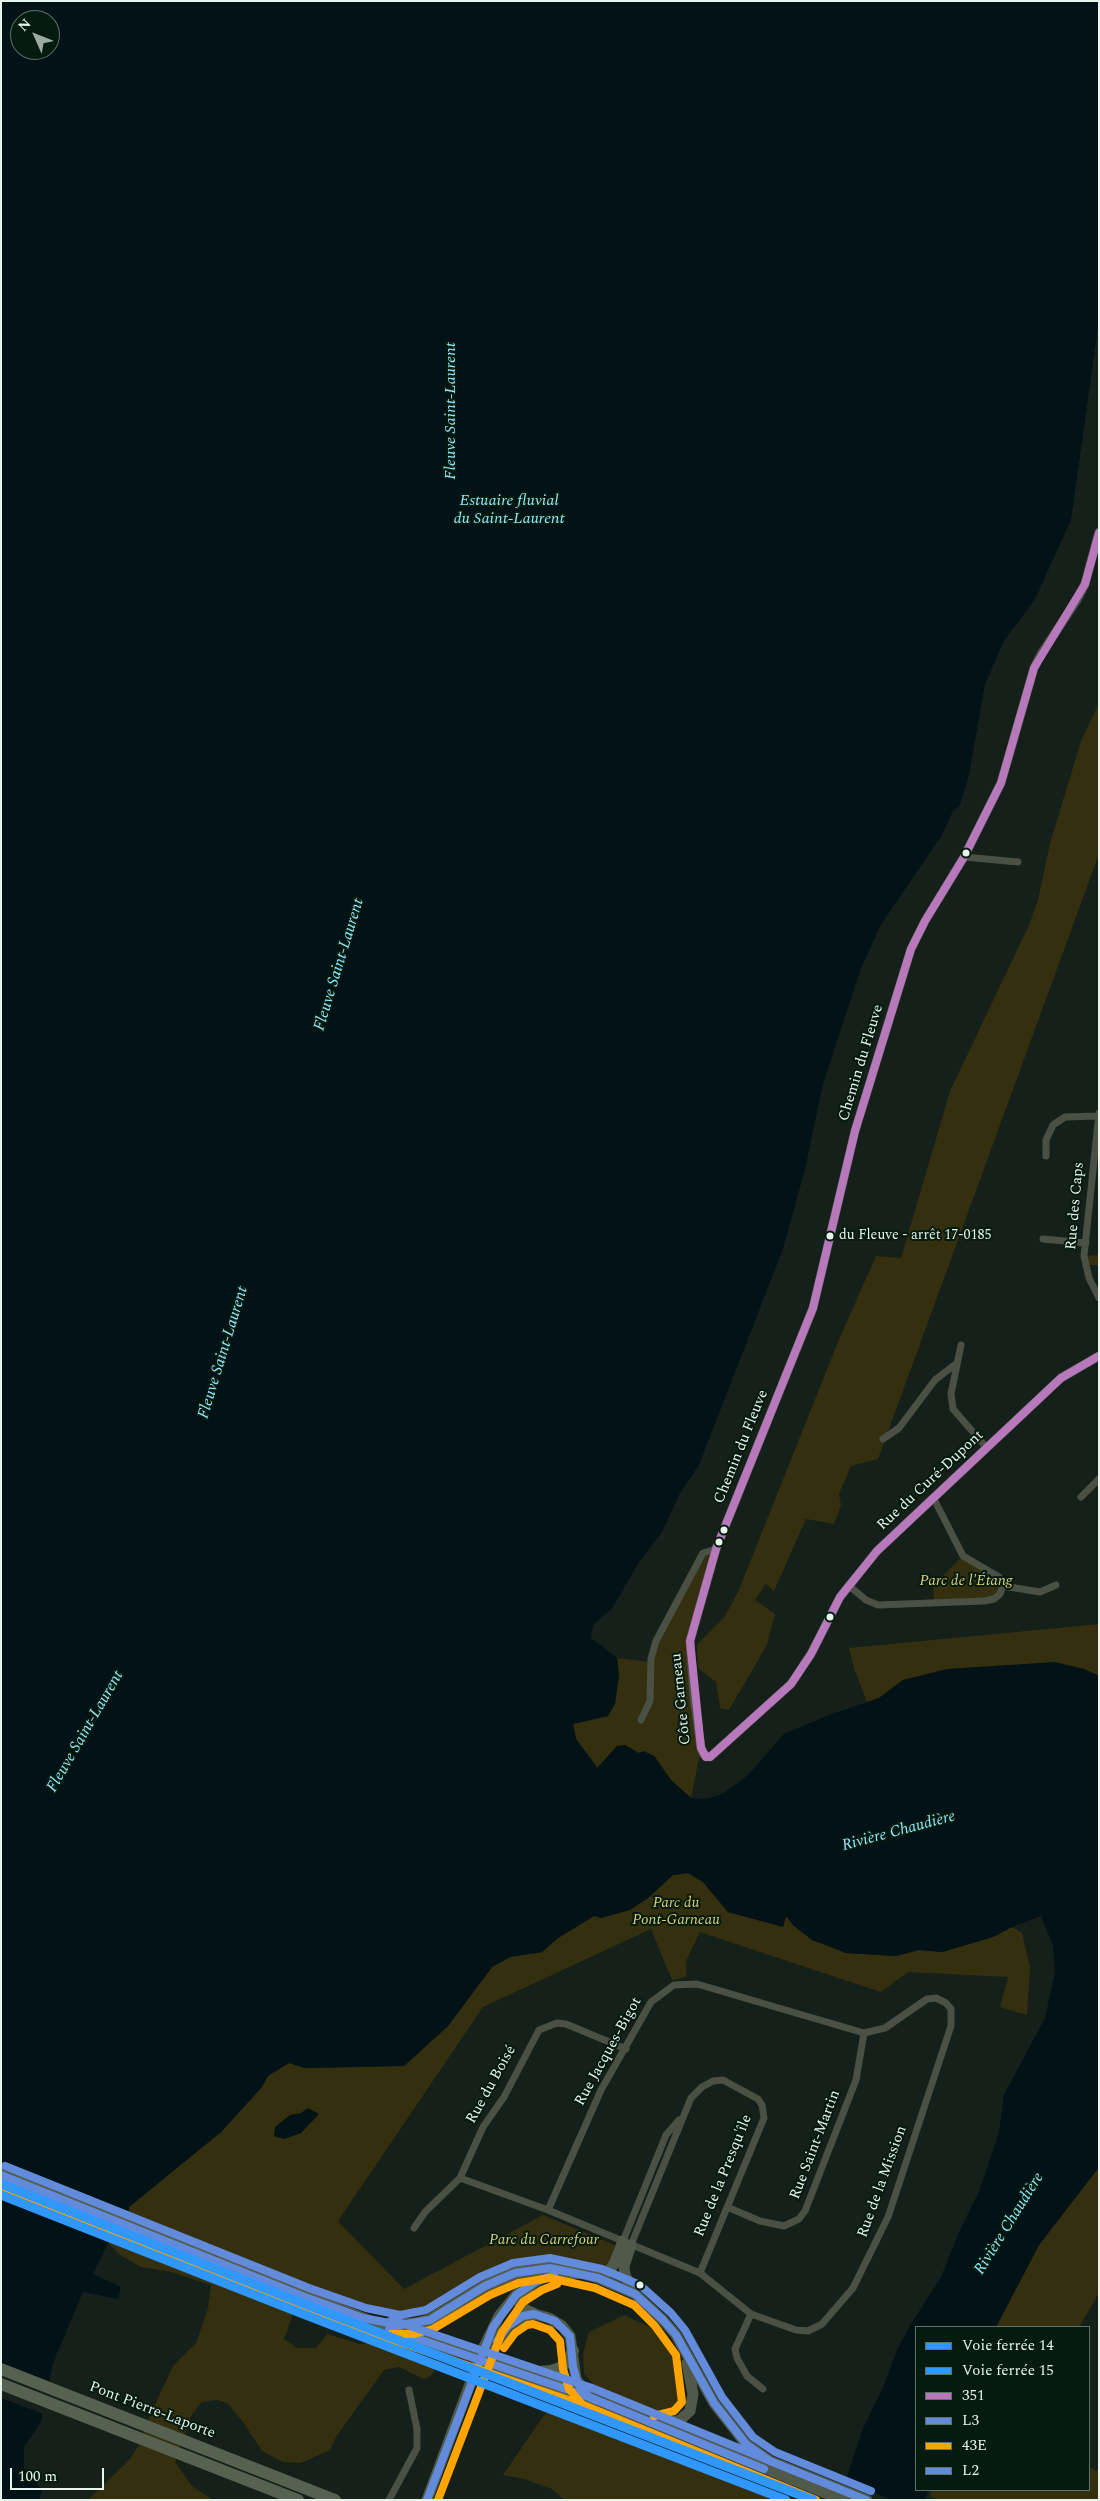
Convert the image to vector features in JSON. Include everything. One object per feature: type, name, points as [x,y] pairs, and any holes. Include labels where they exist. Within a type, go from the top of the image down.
[{"type":"highway","points":[[1,2175],[305,2297],[589,2397]]},
{"type":"highway","points":[[363,2318],[400,2326],[413,2324],[430,2320],[485,2286],[515,2273],[550,2268],[580,2274]]},
{"type":"highway","points":[[529,2285],[522,2297],[521,2305],[525,2310],[534,2314]]},
{"type":"highway","points":[[520,2373],[551,2371],[560,2368],[569,2360],[573,2351]]},
{"type":"highway","name":"Pont Pierre-Laporte","points":[[1,2369],[335,2500]]},
{"type":"highway","name":"Pont Pierre-Laporte","points":[[1,2384],[298,2500]]},
{"type":"main road","points":[[598,2278],[609,2271],[627,2243]]},
{"type":"main road","points":[[627,2243],[624,2266],[625,2276],[635,2294]]},
{"type":"main road","points":[[428,2500],[487,2338],[506,2306],[529,2285],[548,2276],[580,2274],[598,2278],[635,2294],[664,2320],[725,2419],[746,2444],[768,2465],[843,2500]]},
{"type":"main road","points":[[435,2500],[493,2347],[508,2326],[523,2316],[534,2314],[549,2318],[562,2326],[570,2336],[576,2379],[589,2397],[657,2426],[867,2500]]},
{"type":"main road","points":[[657,2426],[680,2420],[692,2406],[693,2394],[685,2352]]},
{"type":"street","name":"Chemin du Fleuve","points":[[716,1550],[813,1308],[855,1131],[911,949],[964,857],[1001,782],[1034,668],[1085,584],[1099,532]]},
{"type":"street","points":[[964,857],[1018,862]]},
{"type":"street","points":[[1046,1156],[1046,1140],[1053,1125],[1065,1117],[1099,1114]]},
{"type":"street","name":"Rue des Caps","points":[[1099,1114],[1084,1256],[1089,1278],[1099,1298]]},
{"type":"street","points":[[1043,1239],[1086,1242]]},
{"type":"street","points":[[961,1345],[951,1394],[953,1409],[986,1447]]},
{"type":"street","name":"Rue du Curé-Dupont","points":[[706,1757],[710,1757],[790,1684],[802,1670],[848,1585],[877,1551],[1061,1378],[1099,1356]]},
{"type":"street","points":[[883,1439],[899,1428],[935,1380],[957,1363]]},
{"type":"street","points":[[1081,1497],[1099,1480]]},
{"type":"street","points":[[848,1585],[866,1600],[878,1605],[984,1601],[994,1599],[1000,1594],[1003,1586],[999,1577],[963,1556],[933,1497]]},
{"type":"street","points":[[640,1720],[650,1701],[651,1659],[656,1642],[703,1553],[716,1550]]},
{"type":"street","name":"Côte Garneau","points":[[706,1757],[701,1748],[690,1641],[716,1550]]},
{"type":"street","points":[[1003,1586],[1040,1592],[1056,1586]]},
{"type":"street","name":"Rue Jacques-Bigot","points":[[548,2210],[585,2123],[651,2002],[674,1985],[685,1983],[697,1984],[864,2033]]},
{"type":"street","name":"Rue de la Mission","points":[[460,2178],[548,2210],[700,2273],[752,2314],[796,2330],[808,2330],[822,2324],[853,2288],[888,2217],[951,2026],[951,2009],[946,2003],[936,1998],[927,1999],[885,2028],[864,2033]]},
{"type":"street","name":"Rue du Boisé","points":[[414,2228],[425,2212],[460,2178],[483,2127],[504,2097],[539,2030],[557,2023],[566,2024],[626,2049]]},
{"type":"street","name":"Rue Saint-Martin","points":[[727,2208],[760,2221],[784,2226],[799,2219],[805,2211],[856,2080],[864,2033]]},
{"type":"street","name":"Rue de la Presqu'île","points":[[627,2243],[666,2135],[681,2118],[691,2098],[702,2087],[713,2081],[724,2080],[753,2094],[762,2105],[764,2118],[700,2273]]},
{"type":"street","points":[[752,2314],[735,2349],[739,2363],[746,2376],[763,2389]]},
{"type":"street","points":[[389,2500],[416,2448],[417,2429],[409,2390]]},
{"type":"green space","points":[[1099,703],[1099,854],[878,1459],[851,1466],[839,1494],[841,1505],[834,1524],[806,1519],[774,1591],[766,1584],[755,1600],[775,1614],[767,1645],[729,1710],[720,1708],[716,1682],[698,1668],[697,1645],[725,1616],[738,1592],[837,1344],[876,1256],[901,1258],[950,1091],[1029,925],[1038,900],[1050,843],[1081,741]]},
{"type":"green space","points":[[1099,1255],[1099,1265],[1086,1265],[1084,1256]]},
{"type":"green space","points":[[716,1549],[690,1641],[701,1748],[691,1798],[671,1780],[654,1756],[639,1753],[625,1745],[598,1768],[576,1739],[573,1724],[608,1716],[619,1676],[617,1658],[651,1662],[656,1641],[703,1553]]},
{"type":"green space","name":"Parc de l'Étang","points":[[963,1556],[999,1577],[1003,1586],[994,1599],[934,1603],[933,1586]]},
{"type":"green space","points":[[1099,1624],[1099,1676],[1084,1669],[903,1680],[879,1698],[867,1702],[854,1668],[849,1648]]},
{"type":"green space","points":[[688,1873],[703,1882],[728,1912],[783,1926],[786,1916],[794,1926],[846,1953],[896,1956],[919,1950],[942,1952],[993,1937],[1012,1927],[1022,1933],[1030,1967],[1027,2015],[1000,2007],[1008,1977],[908,1972],[881,1992],[700,1932],[686,1961],[686,1977],[672,1980],[651,1929],[483,2007],[338,2221],[404,2289],[543,2215],[615,2245],[612,2263],[601,2271],[564,2264],[545,2265],[430,2314],[400,2319],[362,2310],[309,2288],[296,2306],[284,2339],[297,2348],[316,2348],[327,2334],[360,2344],[387,2342],[423,2356],[436,2367],[432,2375],[424,2379],[399,2367],[384,2370],[336,2437],[330,2450],[301,2463],[283,2462],[262,2451],[243,2422],[227,2403],[217,2400],[202,2402],[191,2416],[175,2462],[192,2486],[213,2500],[88,2500],[130,2459],[140,2443],[151,2413],[173,2366],[196,2343],[208,2308],[211,2285],[171,2272],[141,2267],[120,2255],[109,2244],[110,2240],[128,2218],[129,2207],[221,2132],[261,2088],[268,2076],[289,2063],[305,2068],[404,2066],[448,2026],[492,1967],[510,1957],[542,1952],[558,1938],[594,1916],[648,1898],[673,1875]]},
{"type":"green space","points":[[1099,2167],[1099,2293],[1080,2326],[997,2326],[1039,2245]]},
{"type":"green space","points":[[624,2315],[652,2328],[673,2355],[681,2400],[669,2412],[624,2407],[592,2383],[584,2373],[583,2354],[589,2332]]},
{"type":"green space","points":[[548,2409],[764,2495],[769,2500],[564,2500],[552,2489],[524,2479],[503,2475]]},
{"type":"green space","points":[[1090,2468],[1099,2472],[1099,2500],[937,2500],[930,2496],[931,2491],[1090,2491]]},
{"type":"water","name":"Estuaire fluvial du Saint-Laurent","points":[[1,1],[1099,1],[1099,320],[1071,520],[1035,599],[1004,641],[985,684],[969,775],[960,805],[953,811],[942,835],[880,926],[860,971],[823,1084],[805,1169],[783,1249],[699,1465],[680,1493],[662,1532],[639,1562],[613,1607],[593,1625],[591,1638],[617,1658],[619,1676],[615,1704],[608,1716],[573,1724],[576,1739],[597,1768],[617,1746],[625,1745],[638,1753],[644,1751],[654,1756],[671,1780],[691,1798],[707,1799],[724,1793],[748,1775],[784,1734],[829,1715],[879,1698],[903,1680],[947,1669],[1055,1662],[1084,1669],[1099,1676],[1099,2167],[1039,2245],[997,2326],[915,2326],[915,2491],[928,2491],[925,2500],[839,2500],[862,2431],[883,2387],[898,2348],[941,2277],[959,2232],[980,2189],[999,2132],[1004,2095],[1045,2018],[1055,1972],[1053,1945],[1041,1916],[1012,1927],[993,1937],[942,1952],[919,1950],[896,1956],[846,1953],[812,1940],[794,1926],[786,1916],[783,1927],[728,1912],[703,1882],[688,1873],[673,1875],[648,1898],[630,1910],[601,1918],[594,1916],[558,1938],[542,1952],[510,1957],[492,1967],[448,2026],[404,2066],[305,2068],[289,2063],[268,2076],[261,2088],[221,2132],[129,2207],[128,2218],[110,2239],[93,2274],[121,2287],[118,2299],[83,2292],[53,2363],[41,2422],[24,2447],[24,2468],[42,2490],[39,2500],[1,2500]]},
{"type":"water","points":[[308,2108],[319,2114],[301,2133],[284,2139],[274,2136],[275,2127],[290,2115],[301,2113]]},
{"type":"pier","points":[[1,2163],[131,2213],[131,2218],[115,2237],[1,2191]]},
{"type":"pier","points":[[1,2365],[51,2392],[46,2415],[1,2398]]},
{"type":"pier","points":[[843,2480],[892,2500],[837,2500]]},
{"type":"rail line","name":"14","points":[[1,2184],[302,2303],[813,2500]]},
{"type":"rail line","name":"15","points":[[1,2195],[786,2500]]},
{"type":"transit line","name":"351","points":[[706,1757],[701,1748],[690,1641],[716,1549],[813,1308],[855,1131],[911,949],[925,921],[964,857],[1001,783],[1034,668],[1085,584],[1099,533]]},
{"type":"transit line","name":"351","points":[[706,1757],[710,1757],[791,1684],[811,1654],[840,1597],[877,1551],[1061,1378],[1099,1356]]},
{"type":"transit line","name":"L2","points":[[5,2166],[309,2288],[366,2308],[400,2315],[426,2310],[480,2277],[513,2263],[550,2258],[602,2269],[640,2285],[671,2313],[685,2330],[722,2397],[753,2437],[775,2452],[871,2491]]},
{"type":"transit line","name":"L3","points":[[1,2175],[305,2297],[363,2318],[400,2325],[430,2320],[485,2286],[515,2273],[550,2268],[598,2278],[635,2294],[663,2320],[676,2335],[714,2403],[746,2444],[770,2461],[866,2500]]},
{"type":"transit line","name":"43E","points":[[1,2186],[301,2306],[384,2337],[586,2406],[816,2500]]},
{"type":"transit line","name":"L3","points":[[427,2500],[493,2327],[516,2295],[537,2281],[554,2275]]},
{"type":"transit line","name":"43E","points":[[391,2334],[414,2334],[433,2329],[490,2295],[518,2283],[550,2278],[595,2288],[634,2305],[655,2326],[676,2355],[682,2402],[674,2411],[654,2416]]},
{"type":"transit line","name":"43E","points":[[438,2500],[502,2332],[523,2302],[542,2290],[557,2284]]},
{"type":"transit line","name":"L3","points":[[497,2341],[508,2326],[523,2316],[534,2314],[555,2321],[570,2336],[573,2367],[578,2384],[589,2397],[595,2400]]},
{"type":"transit line","name":"L2","points":[[392,2320],[592,2388],[768,2460]]},
{"type":"transit line","name":"43E","points":[[504,2348],[515,2333],[527,2325],[533,2324],[550,2330],[560,2341],[563,2369],[569,2389],[582,2404],[593,2410]]},
{"type":"transit line","name":"L3","points":[[389,2329],[589,2397],[764,2469]]},
{"type":"place","name":"du Fleuve - arrêt 17-0185","points":[[830,1236]]},
{"type":"water label","name":"Fleuve Saint-Laurent","points":[[452,411]]},
{"type":"water label","name":"Fleuve Saint-Laurent","points":[[340,965]]},
{"type":"water label","name":"Fleuve Saint-Laurent","points":[[224,1353]]},
{"type":"water label","name":"Fleuve Saint-Laurent","points":[[86,1732]]},
{"type":"water label","name":"Rivière Chaudière","points":[[899,1832]]},
{"type":"water label","name":"Rivière Chaudière","points":[[1010,2224]]},
{"type":"park label","name":"Parc du Pont-Garneau","points":[[676,1912]]},
{"type":"park label","name":"Parc du Carrefour","points":[[544,2241]]}]
